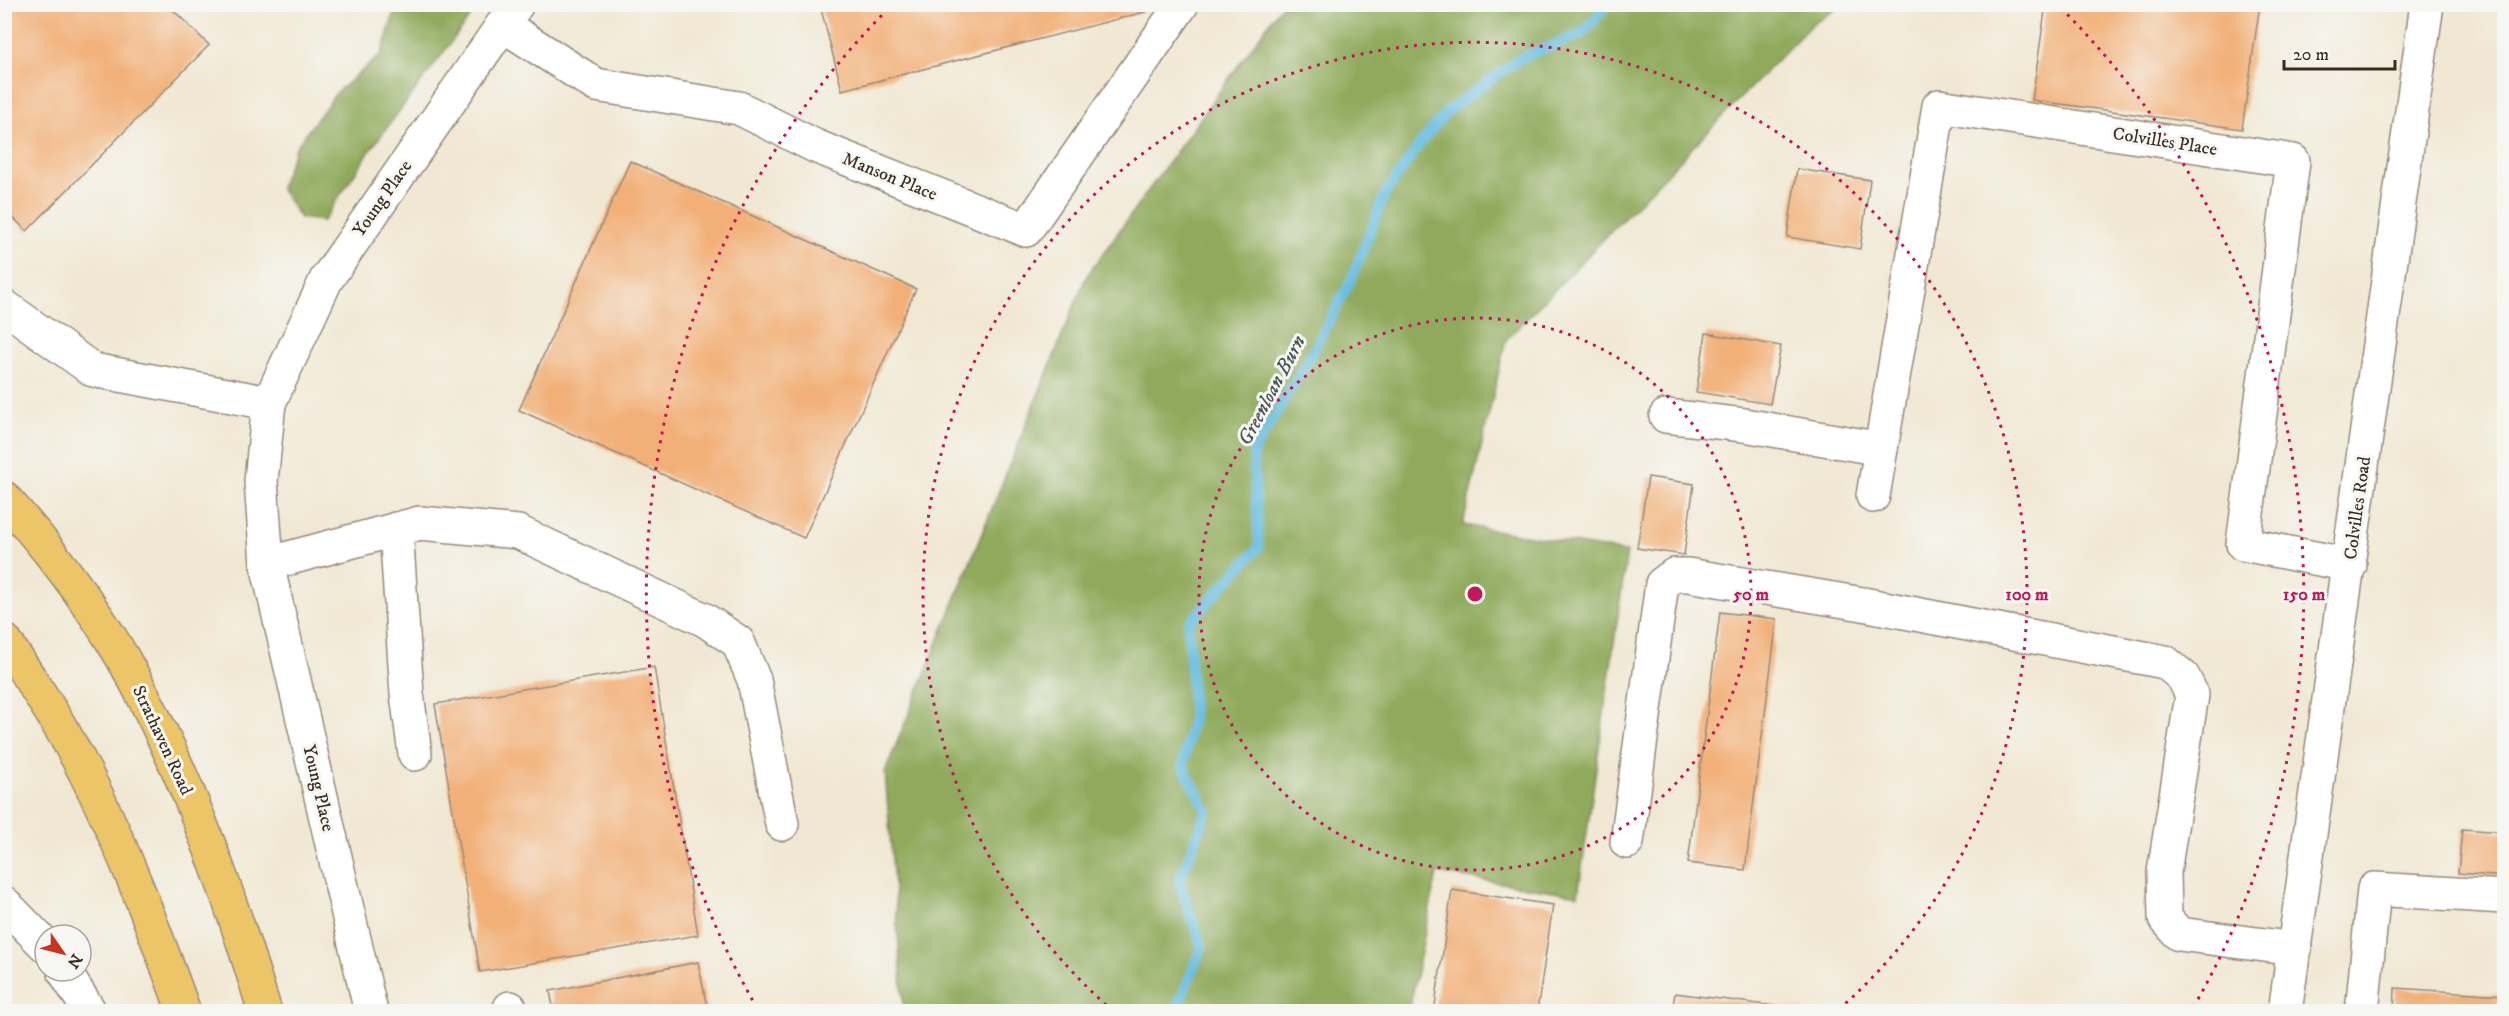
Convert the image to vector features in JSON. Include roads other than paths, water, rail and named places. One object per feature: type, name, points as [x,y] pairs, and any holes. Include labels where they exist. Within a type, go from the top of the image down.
[{"type":"main road","name":"Strathaven Road","points":[[4,498],[75,586],[136,681],[199,817],[265,1011]]},
{"type":"main road","points":[[4,640],[62,730],[88,777],[184,1011]]},
{"type":"street","name":"Manson Place","points":[[510,15],[596,85],[739,108],[815,146],[1026,230],[1182,4]]},
{"type":"street","name":"Colvilles Road","points":[[2285,1011],[2350,565],[2427,4]]},
{"type":"street","name":"Young Place","points":[[371,1011],[267,564],[261,481],[269,403],[326,280],[510,15]]},
{"type":"street","name":"Colvilles Place","points":[[1873,496],[1939,106],[2294,161],[2243,544],[2350,565]]},
{"type":"street","points":[[4,306],[93,370],[269,403]]},
{"type":"street","points":[[1665,416],[1744,425],[1881,449]]},
{"type":"street","points":[[267,564],[420,523],[518,532],[705,620],[738,642],[754,680],[782,824]]},
{"type":"street","points":[[396,530],[407,694],[415,753]]},
{"type":"street","points":[[1627,842],[1662,584],[1674,575],[1688,575],[1863,604],[2165,662],[2183,677],[2192,695],[2164,872],[2164,918],[2179,934],[2295,949]]},
{"type":"street","points":[[2362,1011],[2374,889],[2505,897]]},
{"type":"street","points":[[4,903],[33,933]]},
{"type":"street","points":[[72,983],[90,1011]]},
{"type":"waterway","name":"Greenloan Burn","points":[[1175,1012],[1202,947],[1179,882],[1207,810],[1183,766],[1193,714],[1188,624],[1259,547],[1253,452],[1307,362],[1351,280],[1385,194],[1419,145],[1447,111],[1521,58],[1583,33],[1608,4]]}]
